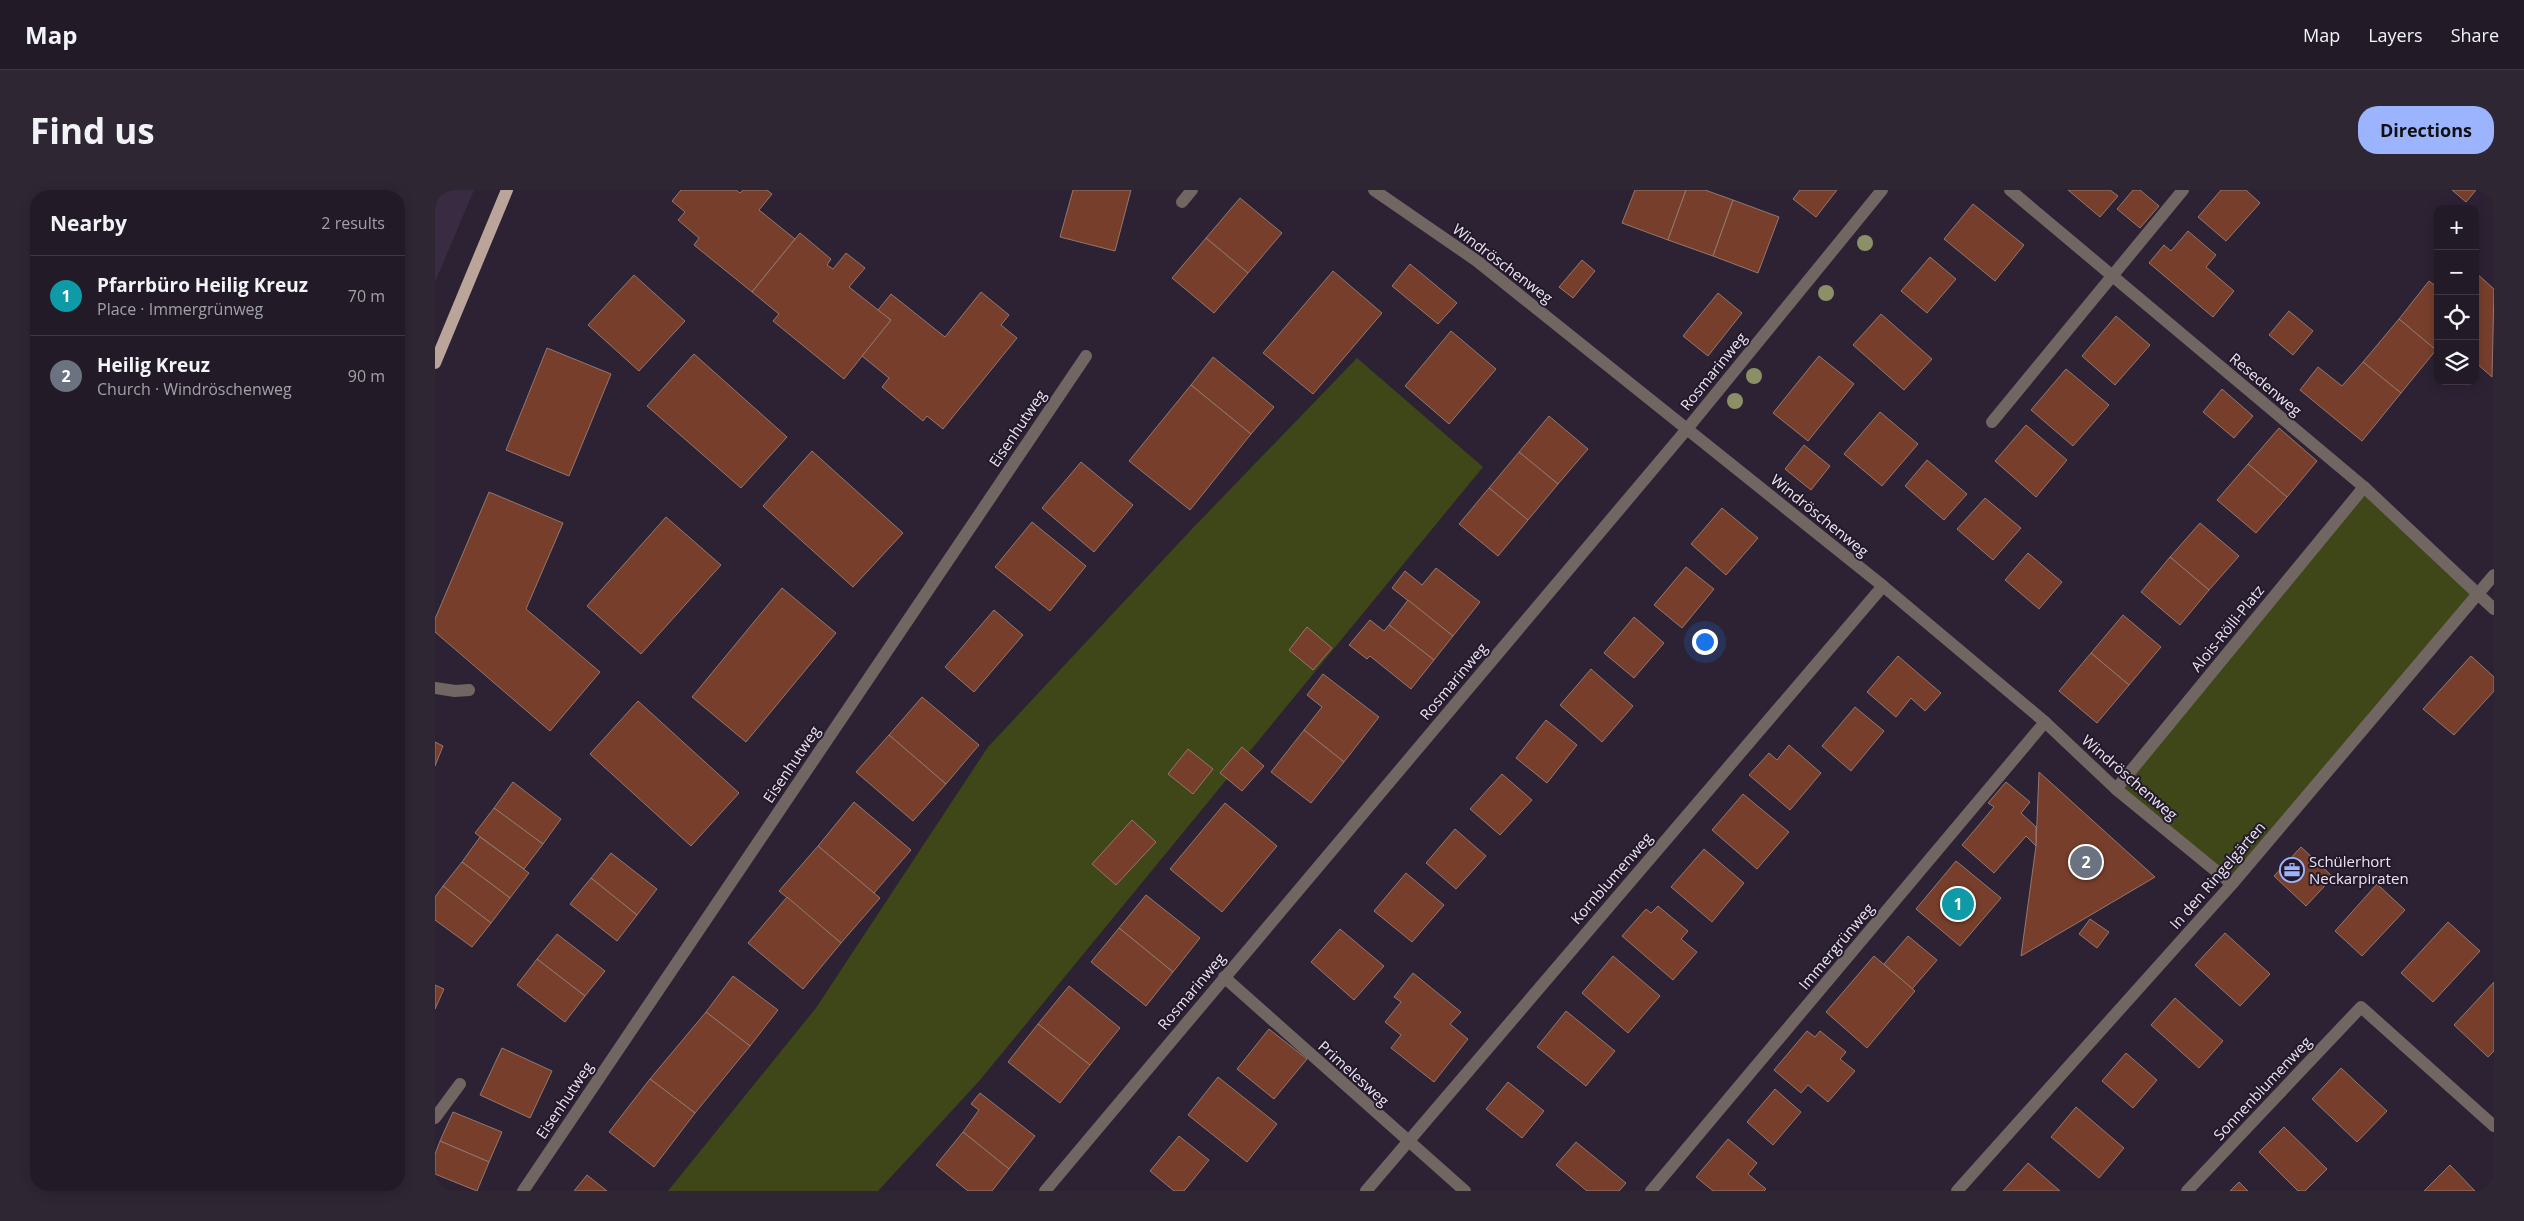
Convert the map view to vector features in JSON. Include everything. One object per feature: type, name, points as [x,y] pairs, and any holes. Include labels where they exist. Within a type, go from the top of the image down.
[{"type":"main road","points":[[435,363],[507,190]]},
{"type":"street","points":[[1183,202],[1192,190]]},
{"type":"street","name":"Windröschenweg","points":[[1374,190],[1477,261],[1883,586],[2045,722],[2116,789],[2232,884]]},
{"type":"street","name":"Rosmarinweg","points":[[1045,1191],[1687,429],[1882,190]]},
{"type":"street","name":"Resedenweg","points":[[2010,190],[2364,488],[2494,609]]},
{"type":"street","points":[[1992,422],[2183,190]]},
{"type":"street","name":"Eisenhutweg","points":[[523,1191],[1086,356]]},
{"type":"street","name":"Alois-Rölli-Platz","points":[[2116,789],[2364,488]]},
{"type":"street","name":"In den Ringelgärten","points":[[1957,1191],[2232,884],[2494,575]]},
{"type":"street","name":"Kornblumenweg","points":[[1366,1191],[1883,586]]},
{"type":"street","points":[[435,688],[455,691],[469,690]]},
{"type":"street","name":"Immergrünweg","points":[[1651,1191],[2045,722]]},
{"type":"street","name":"Primelesweg","points":[[1224,977],[1465,1191]]},
{"type":"street","name":"Sonnenblumenweg","points":[[2187,1191],[2361,1007],[2494,1126]]},
{"type":"street","points":[[435,1118],[460,1084]]},
{"type":"shaded area","points":[[435,190],[474,190],[435,282]]},
{"type":"green space","points":[[1357,358],[1483,467],[980,1080],[878,1191],[668,1191],[816,1008],[988,747],[1192,529]]},
{"type":"green space","points":[[2364,487],[2476,594],[2232,884],[2116,789]]},
{"type":"building","points":[[681,190],[736,190],[740,193],[743,190],[767,190],[772,194],[759,210],[795,239],[752,292],[694,245],[699,238],[678,220],[685,212],[672,201]]},
{"type":"building","points":[[1073,190],[1131,190],[1115,251],[1060,237]]},
{"type":"building","points":[[1635,190],[1686,190],[1668,240],[1622,223]]},
{"type":"building","points":[[1686,190],[1705,190],[1733,200],[1713,256],[1668,240]]},
{"type":"building","points":[[1800,190],[1837,190],[1816,217],[1793,199]]},
{"type":"building","points":[[2068,190],[2110,190],[2118,196],[2100,217]]},
{"type":"building","points":[[2133,190],[2140,190],[2159,206],[2140,228],[2117,209]]},
{"type":"building","points":[[2221,190],[2246,190],[2260,203],[2226,241],[2198,217]]},
{"type":"building","points":[[2452,190],[2476,190],[2466,202]]},
{"type":"building","points":[[1240,198],[1282,233],[1248,273],[1206,238]]},
{"type":"building","points":[[1733,200],[1779,217],[1758,273],[1713,256]]},
{"type":"building","points":[[1973,204],[2024,245],[1995,281],[1944,239]]},
{"type":"building","points":[[2188,231],[2216,255],[2206,267],[2234,291],[2213,317],[2149,263],[2164,245],[2171,251]]},
{"type":"building","points":[[800,233],[831,259],[827,265],[833,269],[846,253],[865,268],[849,287],[891,320],[844,379],[773,321],[779,314],[752,292]]},
{"type":"building","points":[[1206,238],[1248,273],[1214,313],[1172,278]]},
{"type":"building","points":[[1930,257],[1956,279],[1927,313],[1901,291]]},
{"type":"building","points":[[1582,260],[1595,271],[1573,298],[1559,287]]},
{"type":"building","points":[[1410,264],[1457,303],[1438,324],[1392,286]]},
{"type":"building","points":[[1333,271],[1382,313],[1313,394],[1263,353]]},
{"type":"building","points":[[634,275],[685,321],[639,371],[588,325]]},
{"type":"building","points":[[2479,276],[2494,289],[2492,377],[2479,366]]},
{"type":"building","points":[[2429,281],[2434,285],[2434,348],[2399,319]]},
{"type":"building","points":[[981,292],[1009,315],[1001,325],[1017,338],[943,429],[927,416],[923,421],[882,387],[889,378],[862,356],[891,320],[878,310],[891,294],[945,337]]},
{"type":"building","points":[[1718,293],[1742,313],[1708,356],[1683,336]]},
{"type":"building","points":[[2289,311],[2313,331],[2293,355],[2269,335]]},
{"type":"building","points":[[1881,314],[1932,359],[1904,390],[1853,345]]},
{"type":"building","points":[[2116,316],[2150,345],[2115,385],[2082,356]]},
{"type":"building","points":[[2399,319],[2434,348],[2434,352],[2401,393],[2363,362]]},
{"type":"building","points":[[1451,331],[1496,369],[1449,424],[1405,386]]},
{"type":"building","points":[[547,348],[611,374],[569,476],[506,450]]},
{"type":"building","points":[[694,354],[787,437],[741,488],[647,406]]},
{"type":"building","points":[[1819,356],[1854,384],[1808,441],[1773,413]]},
{"type":"building","points":[[1213,357],[1274,407],[1251,434],[1191,385]]},
{"type":"building","points":[[2363,362],[2401,393],[2362,441],[2300,390],[2318,367],[2342,386]]},
{"type":"building","points":[[2066,369],[2109,405],[2073,446],[2031,410]]},
{"type":"building","points":[[1191,385],[1251,434],[1190,510],[1129,461]]},
{"type":"building","points":[[2222,389],[2253,416],[2234,438],[2203,412]]},
{"type":"building","points":[[1880,412],[1918,444],[1882,486],[1844,454]]},
{"type":"building","points":[[1549,416],[1588,449],[1558,484],[1519,452]]},
{"type":"building","points":[[2026,425],[2067,460],[2036,497],[1995,461]]},
{"type":"building","points":[[2279,428],[2317,461],[2287,497],[2248,464]]},
{"type":"building","points":[[1804,445],[1830,466],[1811,490],[1785,469]]},
{"type":"building","points":[[812,451],[903,533],[853,587],[763,506]]},
{"type":"building","points":[[1519,452],[1558,484],[1528,520],[1489,488]]},
{"type":"building","points":[[1927,460],[1967,494],[1944,520],[1905,486]]},
{"type":"building","points":[[1081,462],[1133,505],[1094,552],[1042,508]]},
{"type":"building","points":[[2248,464],[2287,497],[2256,533],[2217,500]]},
{"type":"building","points":[[1489,488],[1528,520],[1498,556],[1459,524]]},
{"type":"building","points":[[489,492],[563,523],[526,609],[600,672],[550,731],[435,632],[435,619]]},
{"type":"building","points":[[1985,498],[2021,528],[1993,560],[1957,529]]},
{"type":"building","points":[[1722,508],[1758,538],[1726,575],[1691,544]]},
{"type":"building","points":[[666,517],[721,565],[641,654],[587,606]]},
{"type":"building","points":[[1032,522],[1086,566],[1050,611],[995,567]]},
{"type":"building","points":[[2200,523],[2239,556],[2209,590],[2170,557]]},
{"type":"building","points":[[2028,553],[2062,582],[2039,609],[2005,580]]},
{"type":"building","points":[[2170,557],[2209,590],[2180,625],[2141,592]]},
{"type":"building","points":[[1686,567],[1714,589],[1682,628],[1654,605]]},
{"type":"building","points":[[1436,568],[1480,602],[1453,636],[1392,588],[1405,571],[1422,585]]},
{"type":"building","points":[[782,588],[836,633],[746,742],[692,697]]},
{"type":"building","points":[[1408,600],[1453,636],[1434,660],[1389,625]]},
{"type":"building","points":[[994,610],[1023,635],[974,692],[945,667]]},
{"type":"building","points":[[2123,615],[2161,647],[2129,685],[2091,653]]},
{"type":"building","points":[[1634,617],[1664,643],[1634,678],[1604,653]]},
{"type":"building","points":[[1370,620],[1384,631],[1389,625],[1434,660],[1411,689],[1370,656],[1367,659],[1349,645]]},
{"type":"building","points":[[1307,627],[1332,648],[1313,670],[1289,650]]},
{"type":"building","points":[[2091,653],[2129,685],[2097,723],[2059,691]]},
{"type":"building","points":[[1898,656],[1941,693],[1925,711],[1911,698],[1896,717],[1867,692]]},
{"type":"building","points":[[2471,656],[2494,677],[2494,691],[2454,735],[2423,709]]},
{"type":"building","points":[[1591,669],[1633,706],[1602,742],[1560,705]]},
{"type":"building","points":[[1323,674],[1379,717],[1344,762],[1304,730],[1322,707],[1307,695]]},
{"type":"building","points":[[922,697],[979,745],[946,784],[889,735]]},
{"type":"building","points":[[638,701],[739,793],[691,846],[590,754]]},
{"type":"building","points":[[1855,707],[1884,731],[1851,771],[1822,746]]},
{"type":"building","points":[[1546,720],[1577,745],[1547,783],[1516,758]]},
{"type":"building","points":[[1304,730],[1344,762],[1311,803],[1271,772]]},
{"type":"building","points":[[889,735],[946,784],[913,821],[856,772]]},
{"type":"building","points":[[435,742],[443,746],[435,766]]},
{"type":"building","points":[[1789,745],[1821,773],[1790,810],[1749,775],[1769,753],[1777,760]]},
{"type":"building","points":[[1242,747],[1264,766],[1242,791],[1220,773]]},
{"type":"building","points":[[1188,749],[1213,769],[1193,794],[1168,774]]},
{"type":"building","points":[[2039,772],[2155,877],[2021,956],[2036,846]]},
{"type":"building","points":[[1502,774],[1532,800],[1500,835],[1470,809]]},
{"type":"building","points":[[513,782],[561,819],[543,844],[494,808]]},
{"type":"building","points":[[2006,782],[2030,802],[2021,813],[2036,827],[2036,846],[2026,836],[1994,873],[1962,845],[1994,807],[1988,803]]},
{"type":"building","points":[[1743,794],[1789,832],[1757,869],[1712,830]]},
{"type":"building","points":[[854,802],[911,850],[874,893],[818,846]]},
{"type":"building","points":[[1225,803],[1277,846],[1222,912],[1170,869]]},
{"type":"building","points":[[494,808],[543,844],[524,869],[475,833]]},
{"type":"building","points":[[1132,820],[1156,842],[1116,885],[1092,864]]},
{"type":"building","points":[[1455,829],[1486,856],[1456,889],[1426,863]]},
{"type":"building","points":[[480,837],[529,873],[510,898],[462,862]]},
{"type":"building","points":[[818,846],[880,898],[841,943],[779,891]]},
{"type":"building","points":[[2301,847],[2333,877],[2306,906],[2274,876]]},
{"type":"building","points":[[1704,849],[1744,883],[1712,922],[1671,887]]},
{"type":"building","points":[[611,853],[657,889],[637,915],[591,878]]},
{"type":"building","points":[[1956,861],[2001,898],[1960,946],[1916,909]]},
{"type":"building","points":[[462,862],[510,898],[491,923],[443,886]]},
{"type":"building","points":[[1406,873],[1444,905],[1412,942],[1374,911]]},
{"type":"building","points":[[591,878],[637,915],[617,941],[570,904]]},
{"type":"building","points":[[2377,884],[2405,910],[2362,956],[2335,931]]},
{"type":"building","points":[[443,886],[491,923],[472,947],[435,920],[435,897]]},
{"type":"building","points":[[1146,895],[1200,938],[1173,972],[1119,928]]},
{"type":"building","points":[[787,897],[841,943],[803,989],[748,943]]},
{"type":"building","points":[[1658,906],[1688,931],[1681,939],[1697,952],[1673,980],[1622,936],[1646,909],[1651,913]]},
{"type":"building","points":[[2090,919],[2109,932],[2097,948],[2079,934]]},
{"type":"building","points":[[2448,922],[2480,951],[2433,1002],[2401,973]]},
{"type":"building","points":[[1119,928],[1173,972],[1146,1006],[1091,962]]},
{"type":"building","points":[[1340,929],[1384,966],[1354,1000],[1311,962]]},
{"type":"building","points":[[2225,933],[2270,974],[2240,1006],[2195,965]]},
{"type":"building","points":[[557,934],[605,971],[585,996],[537,959]]},
{"type":"building","points":[[1908,936],[1937,960],[1912,989],[1884,964]]},
{"type":"building","points":[[1613,956],[1660,996],[1628,1033],[1582,993]]},
{"type":"building","points":[[1874,956],[1915,991],[1867,1048],[1826,1012]]},
{"type":"building","points":[[537,959],[585,996],[565,1022],[517,985]]},
{"type":"building","points":[[1413,973],[1461,1012],[1450,1024],[1468,1039],[1434,1082],[1391,1048],[1401,1035],[1385,1022],[1401,1002],[1394,997]]},
{"type":"building","points":[[733,976],[778,1010],[750,1046],[706,1012]]},
{"type":"building","points":[[2494,982],[2494,1051],[2488,1057],[2454,1025]]},
{"type":"building","points":[[435,985],[444,989],[435,1009]]},
{"type":"building","points":[[1069,986],[1120,1028],[1090,1065],[1038,1024]]},
{"type":"building","points":[[2175,998],[2223,1041],[2199,1068],[2151,1025]]},
{"type":"building","points":[[1566,1011],[1615,1051],[1586,1086],[1537,1047]]},
{"type":"building","points":[[706,1012],[750,1046],[695,1113],[650,1079]]},
{"type":"building","points":[[1038,1024],[1090,1065],[1060,1103],[1008,1062]]},
{"type":"building","points":[[1269,1029],[1307,1059],[1274,1099],[1237,1069]]},
{"type":"building","points":[[1807,1031],[1815,1037],[1820,1031],[1846,1052],[1840,1059],[1855,1071],[1828,1102],[1808,1085],[1801,1093],[1774,1070]]},
{"type":"building","points":[[502,1048],[552,1071],[530,1118],[480,1095]]},
{"type":"building","points":[[2126,1053],[2157,1080],[2133,1108],[2102,1081]]},
{"type":"building","points":[[2341,1068],[2387,1111],[2357,1142],[2312,1099]]},
{"type":"building","points":[[1218,1077],[1277,1124],[1247,1162],[1188,1115]]},
{"type":"building","points":[[650,1079],[695,1113],[654,1167],[609,1132]]},
{"type":"building","points":[[1508,1082],[1544,1111],[1522,1138],[1486,1109]]},
{"type":"building","points":[[1775,1089],[1801,1112],[1773,1145],[1747,1122]]},
{"type":"building","points":[[980,1093],[1035,1136],[1009,1169],[963,1132],[979,1110],[971,1104]]},
{"type":"building","points":[[2076,1107],[2124,1148],[2099,1178],[2051,1137]]},
{"type":"building","points":[[453,1112],[502,1132],[489,1162],[440,1141]]},
{"type":"building","points":[[2284,1127],[2327,1169],[2305,1191],[2298,1191],[2259,1152]]},
{"type":"building","points":[[963,1132],[1009,1169],[992,1191],[968,1191],[936,1165]]},
{"type":"building","points":[[1179,1136],[1209,1160],[1184,1191],[1174,1191],[1150,1171]]},
{"type":"building","points":[[1728,1139],[1757,1163],[1748,1174],[1766,1189],[1764,1191],[1713,1191],[1696,1177]]},
{"type":"building","points":[[440,1141],[489,1162],[477,1191],[435,1174],[435,1154]]},
{"type":"building","points":[[1576,1142],[1626,1183],[1619,1191],[1587,1191],[1556,1165]]},
{"type":"building","points":[[2028,1163],[2060,1191],[2003,1191]]},
{"type":"building","points":[[2450,1165],[2475,1191],[2424,1191]]},
{"type":"building","points":[[587,1175],[607,1191],[574,1191]]},
{"type":"building","points":[[2239,1182],[2248,1191],[2230,1191]]},
{"type":"place","name":"Heilig Kreuz","points":[[2086,862]]},
{"type":"place","name":"Schülerhort Neckarpiraten","points":[[2292,870]]},
{"type":"place","name":"Pfarrbüro Heilig Kreuz","points":[[1958,904]]}]
